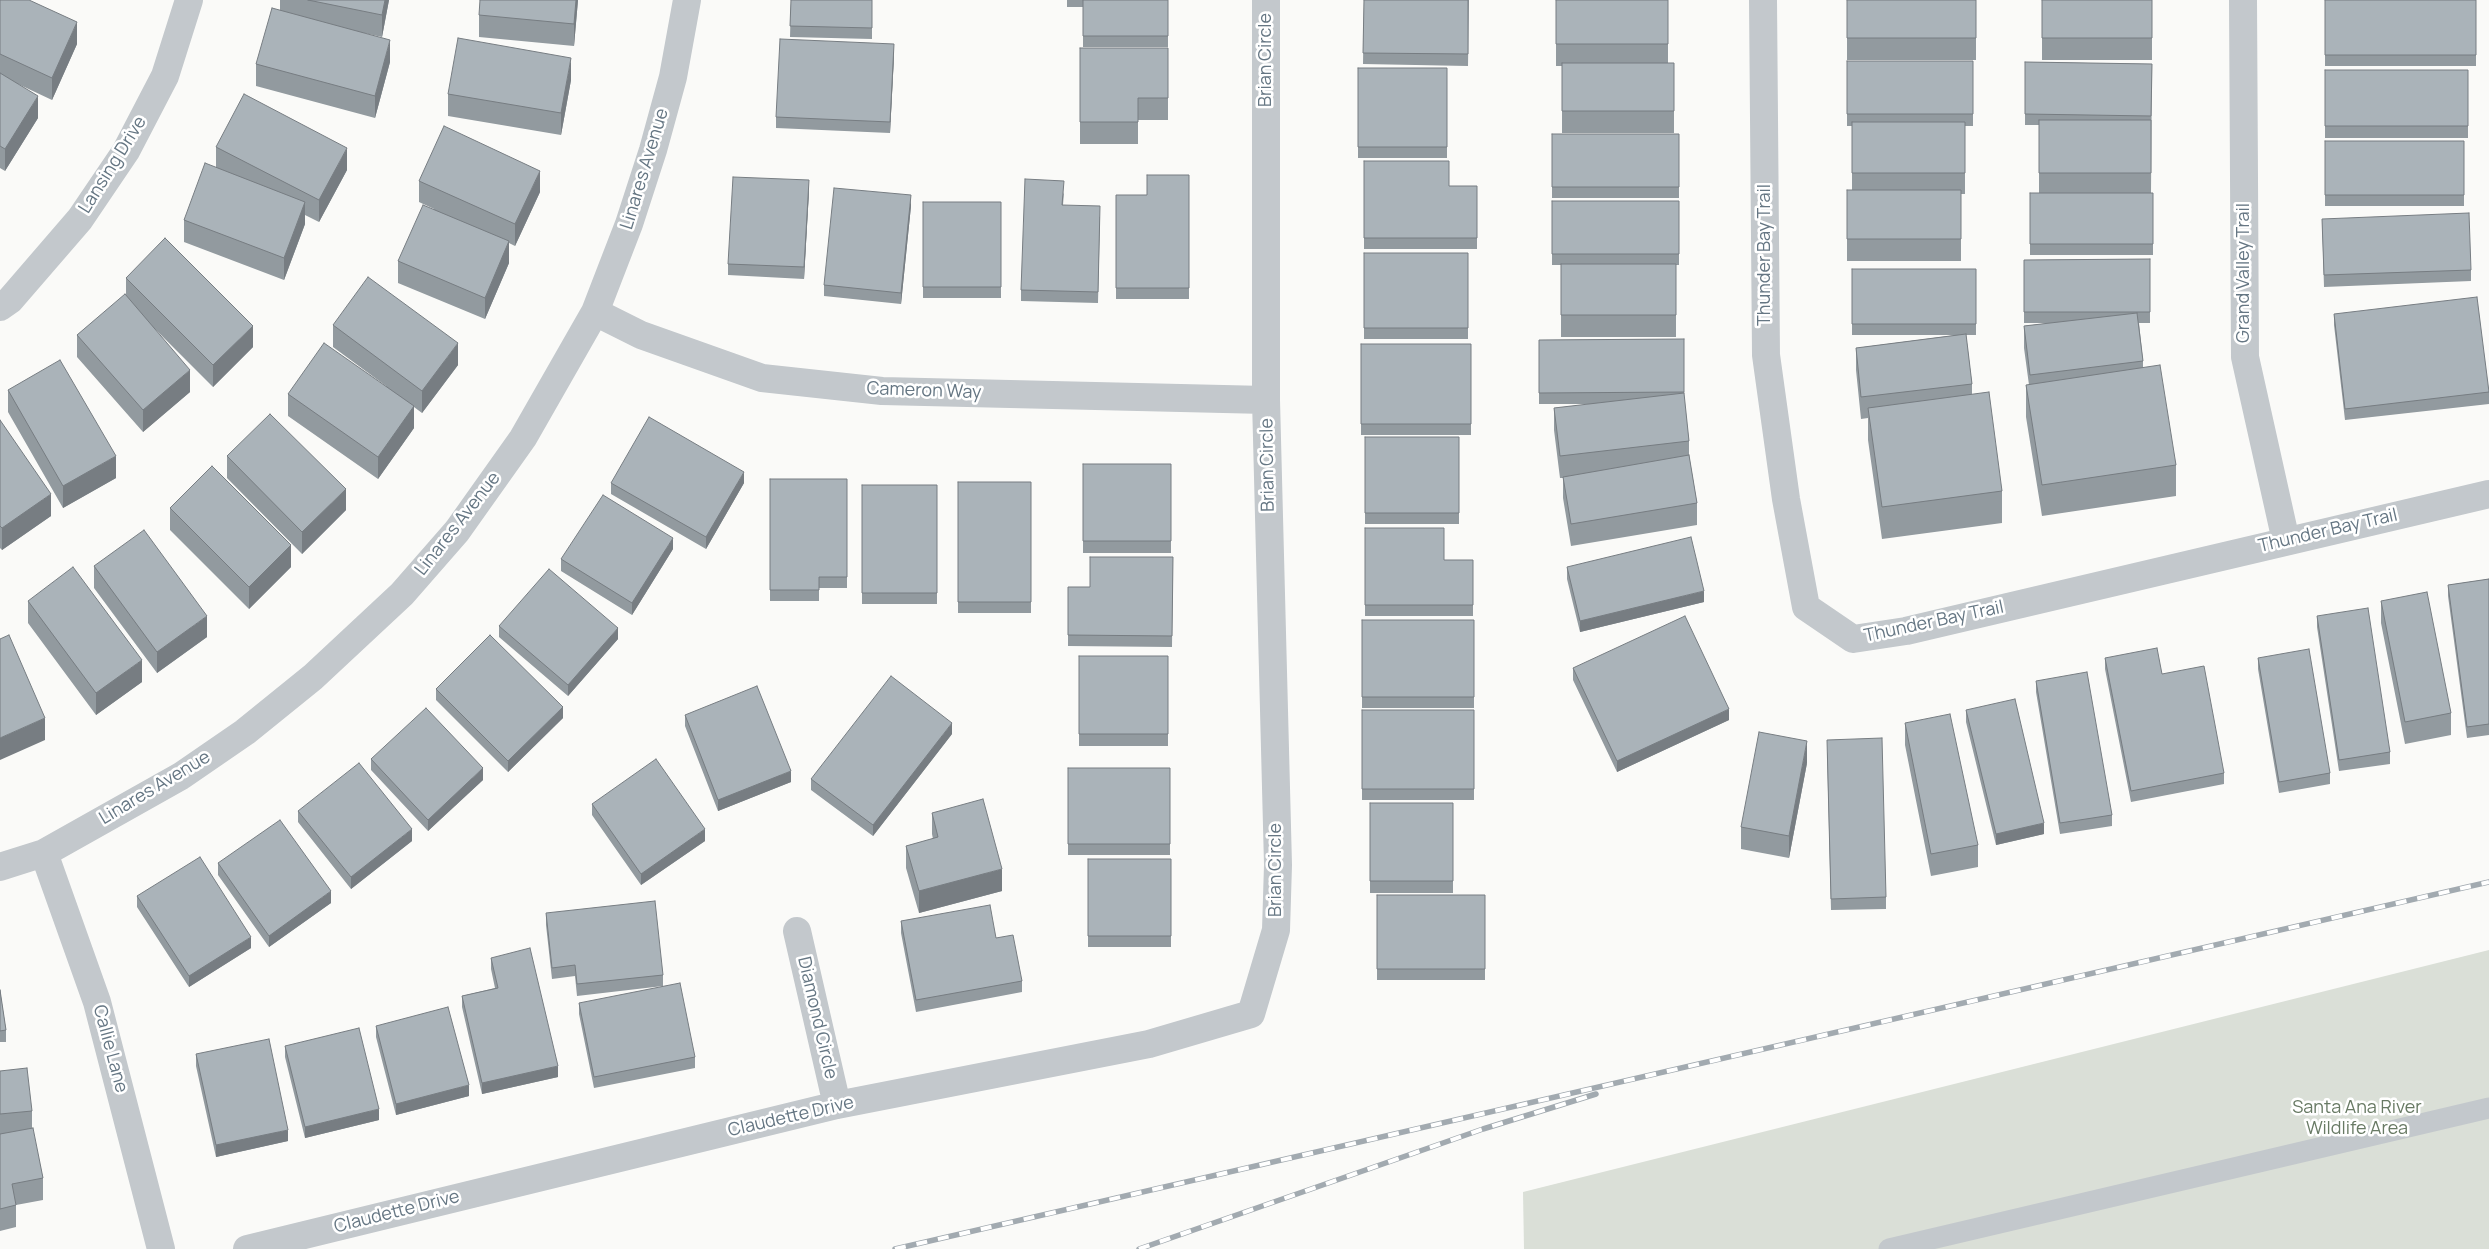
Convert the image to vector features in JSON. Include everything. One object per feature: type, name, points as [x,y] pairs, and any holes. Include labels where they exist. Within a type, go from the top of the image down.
[{"type":"street","name":"Lansing Drive","points":[[0,307],[10,300],[80,219],[126,151],[165,76],[189,0]]},
{"type":"street","name":"Linares Avenue","points":[[0,867],[44,853],[181,776],[245,732],[313,677],[402,594],[457,531],[522,438],[595,312],[629,224],[653,150],[673,77],[686,0]]},
{"type":"street","name":"Brian Circle","points":[[1266,0],[1266,400],[1278,865],[1276,930]]},
{"type":"street","name":"Thunder Bay Trail","points":[[1764,0],[1766,356],[1786,499],[1806,607],[1853,639],[1906,631],[2489,494]]},
{"type":"street","name":"Grand Valley Trail","points":[[2243,0],[2245,357],[2286,541]]},
{"type":"street","name":"Cameron Way","points":[[595,312],[641,335],[762,378],[882,391],[1266,400]]},
{"type":"street","name":"Callie Lane","points":[[44,853],[97,1002],[161,1249]]},
{"type":"street","name":"Claudette Drive","points":[[247,1249],[837,1105],[1149,1044],[1251,1014],[1276,930]]},
{"type":"street","name":"Diamond Circle","points":[[797,931],[837,1105]]},
{"type":"lane","points":[[1889,1249],[2489,1108]]},
{"type":"green space","name":"Santa Ana River Wildlife Area","points":[[2489,950],[2489,1249],[1524,1249],[1523,1192]]},
{"type":"building","points":[[0,0],[29,0],[77,22],[52,78],[0,54]]},
{"type":"building","points":[[308,0],[385,0],[382,15]]},
{"type":"building","points":[[480,0],[576,0],[574,24],[479,15]]},
{"type":"building","points":[[791,0],[872,0],[872,28],[790,26]]},
{"type":"building","points":[[1083,0],[1168,0],[1168,36],[1083,36]]},
{"type":"building","points":[[1364,0],[1468,0],[1468,54],[1363,53]]},
{"type":"building","points":[[1556,0],[1668,0],[1668,44],[1556,44]]},
{"type":"building","points":[[1847,0],[1976,0],[1976,38],[1847,38]]},
{"type":"building","points":[[2042,0],[2152,0],[2152,38],[2042,38]]},
{"type":"building","points":[[2325,0],[2476,0],[2476,55],[2325,55]]},
{"type":"building","points":[[272,8],[390,40],[375,96],[256,64]]},
{"type":"building","points":[[458,38],[571,58],[561,113],[448,94]]},
{"type":"building","points":[[780,39],[894,44],[890,122],[776,117]]},
{"type":"building","points":[[1080,48],[1168,48],[1168,98],[1138,98],[1138,122],[1080,122]]},
{"type":"building","points":[[1847,61],[1973,61],[1973,114],[1847,114]]},
{"type":"building","points":[[2025,62],[2152,64],[2151,116],[2025,114]]},
{"type":"building","points":[[1562,63],[1674,63],[1674,111],[1562,111]]},
{"type":"building","points":[[1358,68],[1447,68],[1447,147],[1358,147]]},
{"type":"building","points":[[2325,70],[2468,70],[2468,126],[2325,126]]},
{"type":"building","points":[[0,73],[38,96],[5,149],[0,146]]},
{"type":"building","points":[[244,94],[347,148],[319,200],[216,147]]},
{"type":"building","points":[[2039,120],[2151,120],[2151,173],[2039,173]]},
{"type":"building","points":[[1852,122],[1965,122],[1965,173],[1852,173]]},
{"type":"building","points":[[444,126],[540,171],[515,224],[419,181]]},
{"type":"building","points":[[1552,134],[1679,134],[1679,187],[1552,187]]},
{"type":"building","points":[[2325,141],[2464,141],[2464,195],[2325,195]]},
{"type":"building","points":[[1364,161],[1449,161],[1449,186],[1477,186],[1477,238],[1364,238]]},
{"type":"building","points":[[205,163],[305,202],[284,258],[184,220]]},
{"type":"building","points":[[1147,175],[1189,175],[1189,288],[1116,288],[1116,195],[1147,195]]},
{"type":"building","points":[[733,177],[809,180],[804,267],[728,264]]},
{"type":"building","points":[[1025,179],[1064,181],[1062,205],[1100,206],[1098,292],[1021,290]]},
{"type":"building","points":[[834,188],[911,195],[901,293],[824,285]]},
{"type":"building","points":[[1847,190],[1961,190],[1961,239],[1847,239]]},
{"type":"building","points":[[2030,193],[2153,193],[2153,244],[2030,244]]},
{"type":"building","points":[[1552,201],[1679,201],[1679,254],[1552,254]]},
{"type":"building","points":[[923,202],[1001,202],[1001,287],[923,287]]},
{"type":"building","points":[[423,205],[509,241],[485,298],[398,261]]},
{"type":"building","points":[[2469,213],[2471,270],[2324,275],[2322,219]]},
{"type":"building","points":[[165,238],[253,326],[213,365],[126,278]]},
{"type":"building","points":[[1364,253],[1468,253],[1468,328],[1364,328]]},
{"type":"building","points":[[2150,259],[2150,312],[2024,312],[2024,260]]},
{"type":"building","points":[[1561,264],[1676,264],[1676,315],[1561,315]]},
{"type":"building","points":[[1852,269],[1976,269],[1976,324],[1852,324]]},
{"type":"building","points":[[368,277],[458,343],[422,391],[333,325]]},
{"type":"building","points":[[125,294],[190,370],[143,410],[77,335]]},
{"type":"building","points":[[2477,297],[2489,392],[2345,409],[2334,314]]},
{"type":"building","points":[[2137,313],[2143,361],[2030,375],[2024,326]]},
{"type":"building","points":[[1966,334],[1972,384],[1861,397],[1856,348]]},
{"type":"building","points":[[1684,339],[1684,392],[1539,393],[1539,340]]},
{"type":"building","points":[[324,343],[414,406],[378,457],[288,394]]},
{"type":"building","points":[[1361,344],[1471,344],[1471,424],[1361,424]]},
{"type":"building","points":[[60,360],[116,456],[63,486],[8,390]]},
{"type":"building","points":[[2160,365],[2176,465],[2042,485],[2026,385]]},
{"type":"building","points":[[1989,392],[2002,491],[1882,507],[1868,408]]},
{"type":"building","points":[[1684,393],[1689,441],[1560,456],[1554,408]]},
{"type":"building","points":[[270,414],[346,489],[302,532],[227,456]]},
{"type":"building","points":[[649,417],[744,472],[706,537],[611,483]]},
{"type":"building","points":[[0,420],[51,494],[2,528],[0,526]]},
{"type":"building","points":[[1365,437],[1459,437],[1459,513],[1365,513]]},
{"type":"building","points":[[1689,455],[1697,503],[1571,524],[1563,477]]},
{"type":"building","points":[[1083,464],[1171,464],[1171,541],[1083,541]]},
{"type":"building","points":[[212,466],[291,545],[249,587],[170,508]]},
{"type":"building","points":[[770,479],[847,479],[847,577],[819,577],[819,590],[770,590]]},
{"type":"building","points":[[958,482],[1031,482],[1031,602],[958,602]]},
{"type":"building","points":[[862,485],[937,485],[937,593],[862,593]]},
{"type":"building","points":[[603,495],[673,538],[632,603],[561,559]]},
{"type":"building","points":[[1365,528],[1444,528],[1444,560],[1473,560],[1473,605],[1365,605]]},
{"type":"building","points":[[144,530],[207,616],[157,652],[94,566]]},
{"type":"building","points":[[1691,537],[1704,591],[1580,621],[1567,567]]},
{"type":"building","points":[[1090,557],[1173,557],[1172,636],[1068,635],[1068,587],[1090,587]]},
{"type":"building","points":[[73,567],[142,660],[96,693],[28,601]]},
{"type":"building","points":[[549,569],[618,628],[568,685],[499,626]]},
{"type":"building","points":[[2489,579],[2489,724],[2467,727],[2448,585]]},
{"type":"building","points":[[2427,592],[2451,713],[2405,722],[2381,601]]},
{"type":"building","points":[[2368,608],[2390,752],[2339,760],[2317,616]]},
{"type":"building","points":[[1685,616],[1729,709],[1617,761],[1573,668]]},
{"type":"building","points":[[1362,620],[1474,620],[1474,697],[1362,697]]},
{"type":"building","points":[[9,635],[45,718],[0,738],[0,639]]},
{"type":"building","points":[[490,635],[563,707],[508,761],[436,689]]},
{"type":"building","points":[[2157,648],[2162,674],[2204,666],[2224,773],[2131,791],[2105,658]]},
{"type":"building","points":[[2309,649],[2330,773],[2279,782],[2258,658]]},
{"type":"building","points":[[1079,656],[1168,656],[1168,734],[1079,734]]},
{"type":"building","points":[[2087,672],[2112,815],[2060,823],[2036,681]]},
{"type":"building","points":[[891,676],[952,723],[873,825],[811,779]]},
{"type":"building","points":[[757,686],[791,771],[718,800],[685,715]]},
{"type":"building","points":[[2015,699],[2044,823],[1996,834],[1966,710]]},
{"type":"building","points":[[426,708],[483,768],[428,820],[371,759]]},
{"type":"building","points":[[1362,710],[1474,710],[1474,789],[1362,789]]},
{"type":"building","points":[[1950,714],[1978,845],[1931,854],[1905,723]]},
{"type":"building","points":[[1759,732],[1807,741],[1789,836],[1741,827]]},
{"type":"building","points":[[1882,738],[1886,897],[1831,899],[1827,740]]},
{"type":"building","points":[[656,759],[705,829],[641,874],[592,804]]},
{"type":"building","points":[[359,763],[412,829],[351,877],[298,811]]},
{"type":"building","points":[[1068,768],[1170,768],[1170,844],[1068,844]]},
{"type":"building","points":[[983,799],[1002,869],[919,891],[906,846],[938,837],[932,813]]},
{"type":"building","points":[[1370,803],[1453,803],[1453,881],[1370,881]]},
{"type":"building","points":[[280,820],[331,891],[269,936],[218,863]]},
{"type":"building","points":[[200,857],[251,937],[189,976],[137,896]]},
{"type":"building","points":[[1088,859],[1171,859],[1171,936],[1088,936]]},
{"type":"building","points":[[1377,895],[1485,895],[1485,969],[1377,969]]},
{"type":"building","points":[[655,901],[663,975],[577,984],[575,965],[552,968],[546,913]]},
{"type":"building","points":[[990,905],[996,938],[1013,935],[1022,981],[916,1000],[901,921]]},
{"type":"building","points":[[530,948],[558,1066],[482,1083],[462,996],[498,988],[491,958]]},
{"type":"building","points":[[680,983],[695,1057],[594,1077],[579,1003]]},
{"type":"building","points":[[0,990],[6,1030],[0,1031]]},
{"type":"building","points":[[448,1007],[469,1085],[396,1104],[376,1026]]},
{"type":"building","points":[[359,1028],[379,1109],[305,1127],[285,1046]]},
{"type":"building","points":[[269,1039],[288,1130],[216,1145],[196,1054]]},
{"type":"building","points":[[27,1068],[32,1111],[0,1114],[0,1071]]},
{"type":"building","points":[[33,1128],[43,1178],[12,1184],[16,1205],[0,1209],[0,1134]]},
{"type":"railway","points":[[895,1249],[2489,882]]},
{"type":"railway","points":[[1139,1249],[1483,1129],[1596,1094]]}]
